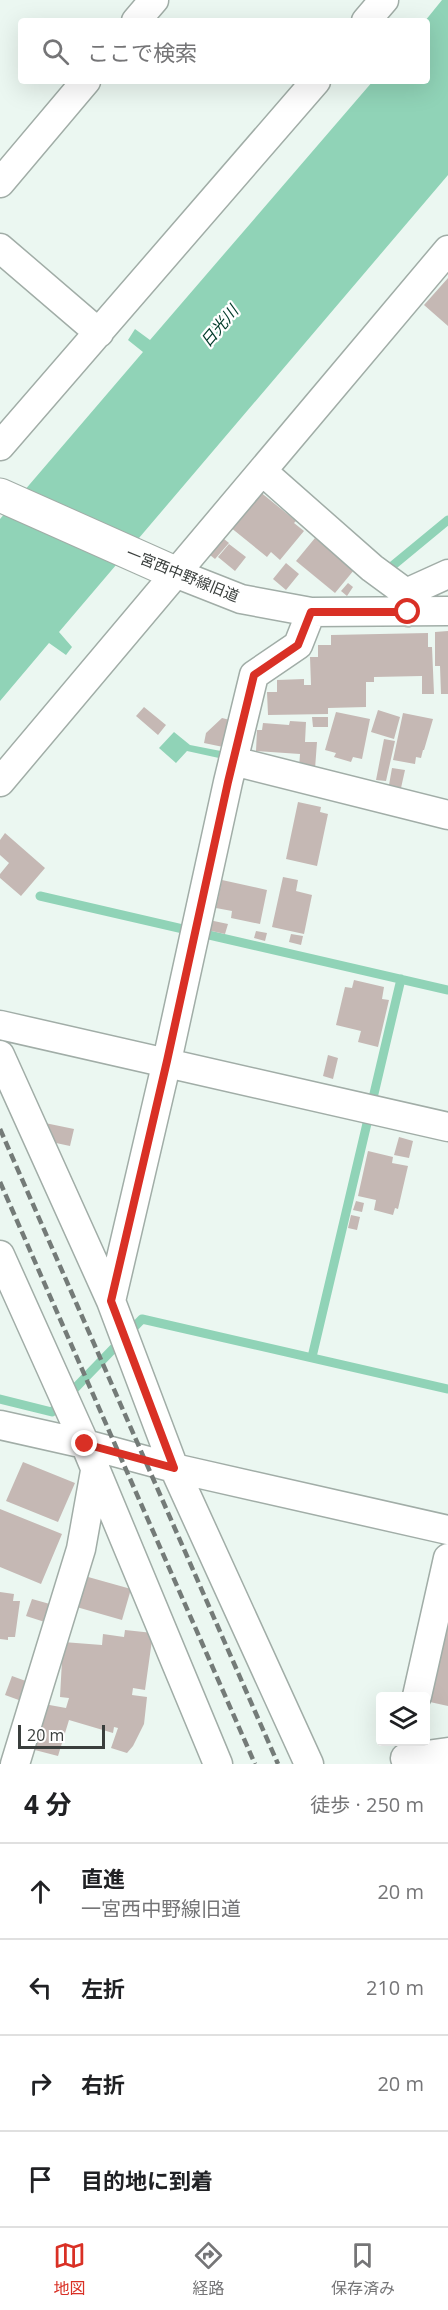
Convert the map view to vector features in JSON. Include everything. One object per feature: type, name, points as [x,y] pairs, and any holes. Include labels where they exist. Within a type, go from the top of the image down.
[{"type":"street","points":[[139,18],[154,0]]},
{"type":"street","points":[[369,18],[384,0]]},
{"type":"street","points":[[0,183],[83,84]]},
{"type":"street","points":[[0,446],[313,84]]},
{"type":"street","points":[[0,248],[99,333]]},
{"type":"street","points":[[0,782],[448,250]]},
{"type":"street","points":[[262,471],[372,568],[407,603],[448,574]]},
{"type":"street","name":"一宮西中野線旧道","points":[[0,495],[175,573],[241,599],[311,612],[407,603],[448,611]]},
{"type":"street","points":[[111,1301],[254,675],[298,645],[311,612]]},
{"type":"street","points":[[233,761],[448,815]]},
{"type":"street","points":[[0,1025],[167,1061],[448,1127]]},
{"type":"street","points":[[0,1055],[111,1301],[174,1468],[309,1764]]},
{"type":"street","points":[[0,1256],[85,1444],[218,1764]]},
{"type":"street","points":[[0,1425],[85,1444],[174,1468],[448,1530]]},
{"type":"street","points":[[15,1764],[81,1550],[95,1472]]},
{"type":"street","points":[[418,1692],[448,1558]]},
{"type":"street","points":[[406,1754],[448,1752]]},
{"type":"water","name":"日光川","points":[[442,0],[448,0],[448,175],[59,632],[72,647],[66,655],[49,643],[0,701],[0,519],[143,352],[128,340],[135,329],[150,340],[370,84],[430,84],[430,18],[427,18]]},
{"type":"water","points":[[174,732],[190,745],[231,753],[228,760],[187,751],[176,763],[159,748]]},
{"type":"building","points":[[448,278],[448,326],[424,305]]},
{"type":"building","points":[[259,491],[296,521],[294,523],[304,531],[280,560],[271,552],[267,557],[230,527]]},
{"type":"building","points":[[219,535],[229,543],[215,559],[205,551]]},
{"type":"building","points":[[315,538],[354,570],[335,593],[296,561]]},
{"type":"building","points":[[229,544],[246,557],[235,571],[218,557]]},
{"type":"building","points":[[286,563],[299,574],[286,590],[273,579]]},
{"type":"building","points":[[348,583],[353,587],[347,596],[341,591]]},
{"type":"building","points":[[448,631],[448,694],[441,694],[440,666],[435,666],[435,632]]},
{"type":"building","points":[[428,633],[428,647],[432,647],[434,694],[422,694],[422,676],[374,677],[374,682],[366,682],[366,707],[328,708],[328,714],[268,715],[267,692],[277,692],[277,680],[304,679],[304,685],[311,685],[310,657],[318,657],[318,645],[331,645],[331,635]]},
{"type":"building","points":[[144,707],[166,725],[158,735],[136,716]]},
{"type":"building","points":[[378,710],[400,717],[394,739],[371,732]]},
{"type":"building","points":[[336,712],[370,719],[362,759],[353,757],[351,762],[334,757],[336,753],[325,750]]},
{"type":"building","points":[[403,713],[433,719],[421,758],[416,757],[415,764],[393,760]]},
{"type":"building","points":[[312,717],[328,717],[328,727],[313,727]]},
{"type":"building","points":[[222,718],[234,721],[228,748],[204,743],[206,733]]},
{"type":"building","points":[[290,721],[306,722],[305,742],[317,742],[315,769],[299,768],[300,754],[256,751],[257,730],[262,730],[263,723],[289,725]]},
{"type":"building","points":[[384,739],[395,741],[386,781],[376,780]]},
{"type":"building","points":[[392,768],[405,770],[401,788],[389,785]]},
{"type":"building","points":[[298,802],[321,807],[320,812],[328,814],[317,866],[286,859]]},
{"type":"building","points":[[5,833],[45,868],[21,896],[0,878],[0,874],[9,863],[0,855],[0,840]]},
{"type":"building","points":[[283,877],[298,880],[296,891],[312,895],[304,934],[272,927]]},
{"type":"building","points":[[222,880],[267,890],[260,924],[231,918],[232,911],[216,908]]},
{"type":"building","points":[[209,920],[228,924],[225,934],[207,930]]},
{"type":"building","points":[[256,931],[267,933],[265,941],[254,938]]},
{"type":"building","points":[[291,934],[303,936],[301,945],[289,942]]},
{"type":"building","points":[[354,980],[384,987],[382,999],[389,1000],[378,1047],[358,1042],[361,1031],[336,1025],[345,987],[352,988]]},
{"type":"building","points":[[328,1055],[338,1058],[333,1079],[323,1076]]},
{"type":"building","points":[[45,1123],[74,1129],[70,1146],[56,1143]]},
{"type":"building","points":[[399,1137],[413,1141],[409,1158],[394,1155]]},
{"type":"building","points":[[368,1151],[393,1157],[392,1163],[408,1166],[398,1209],[395,1208],[393,1215],[374,1210],[376,1200],[358,1196]]},
{"type":"building","points":[[356,1201],[364,1203],[362,1212],[353,1210]]},
{"type":"building","points":[[351,1215],[360,1217],[357,1230],[348,1228]]},
{"type":"building","points":[[23,1462],[75,1483],[58,1522],[6,1501]]},
{"type":"building","points":[[0,1509],[62,1534],[41,1584],[0,1567]]},
{"type":"building","points":[[81,1575],[131,1589],[122,1620],[73,1606]]},
{"type":"building","points":[[0,1592],[14,1594],[13,1601],[20,1601],[15,1637],[8,1637],[8,1640],[0,1639]]},
{"type":"building","points":[[32,1599],[57,1606],[51,1624],[26,1616]]},
{"type":"building","points":[[447,1627],[448,1627],[448,1706],[430,1702]]},
{"type":"building","points":[[125,1630],[153,1633],[145,1690],[133,1688],[132,1695],[147,1697],[144,1724],[133,1746],[127,1753],[111,1748],[118,1728],[114,1727],[113,1733],[69,1720],[58,1756],[31,1749],[44,1704],[66,1708],[69,1698],[60,1697],[63,1642],[102,1645],[103,1634],[124,1637]]},
{"type":"building","points":[[12,1676],[34,1684],[27,1703],[5,1695]]},
{"type":"waterway","points":[[391,567],[448,520]]},
{"type":"waterway","points":[[40,896],[448,990]]},
{"type":"waterway","points":[[312,1357],[401,979]]},
{"type":"waterway","points":[[0,1399],[52,1412],[142,1319],[448,1389]]},
{"type":"railway","points":[[0,1129],[278,1764]]},
{"type":"railway","points":[[0,1182],[255,1764]]},
{"type":"route","points":[[85,1444],[174,1468],[111,1301],[254,675],[298,645],[311,612],[408,612]]}]
